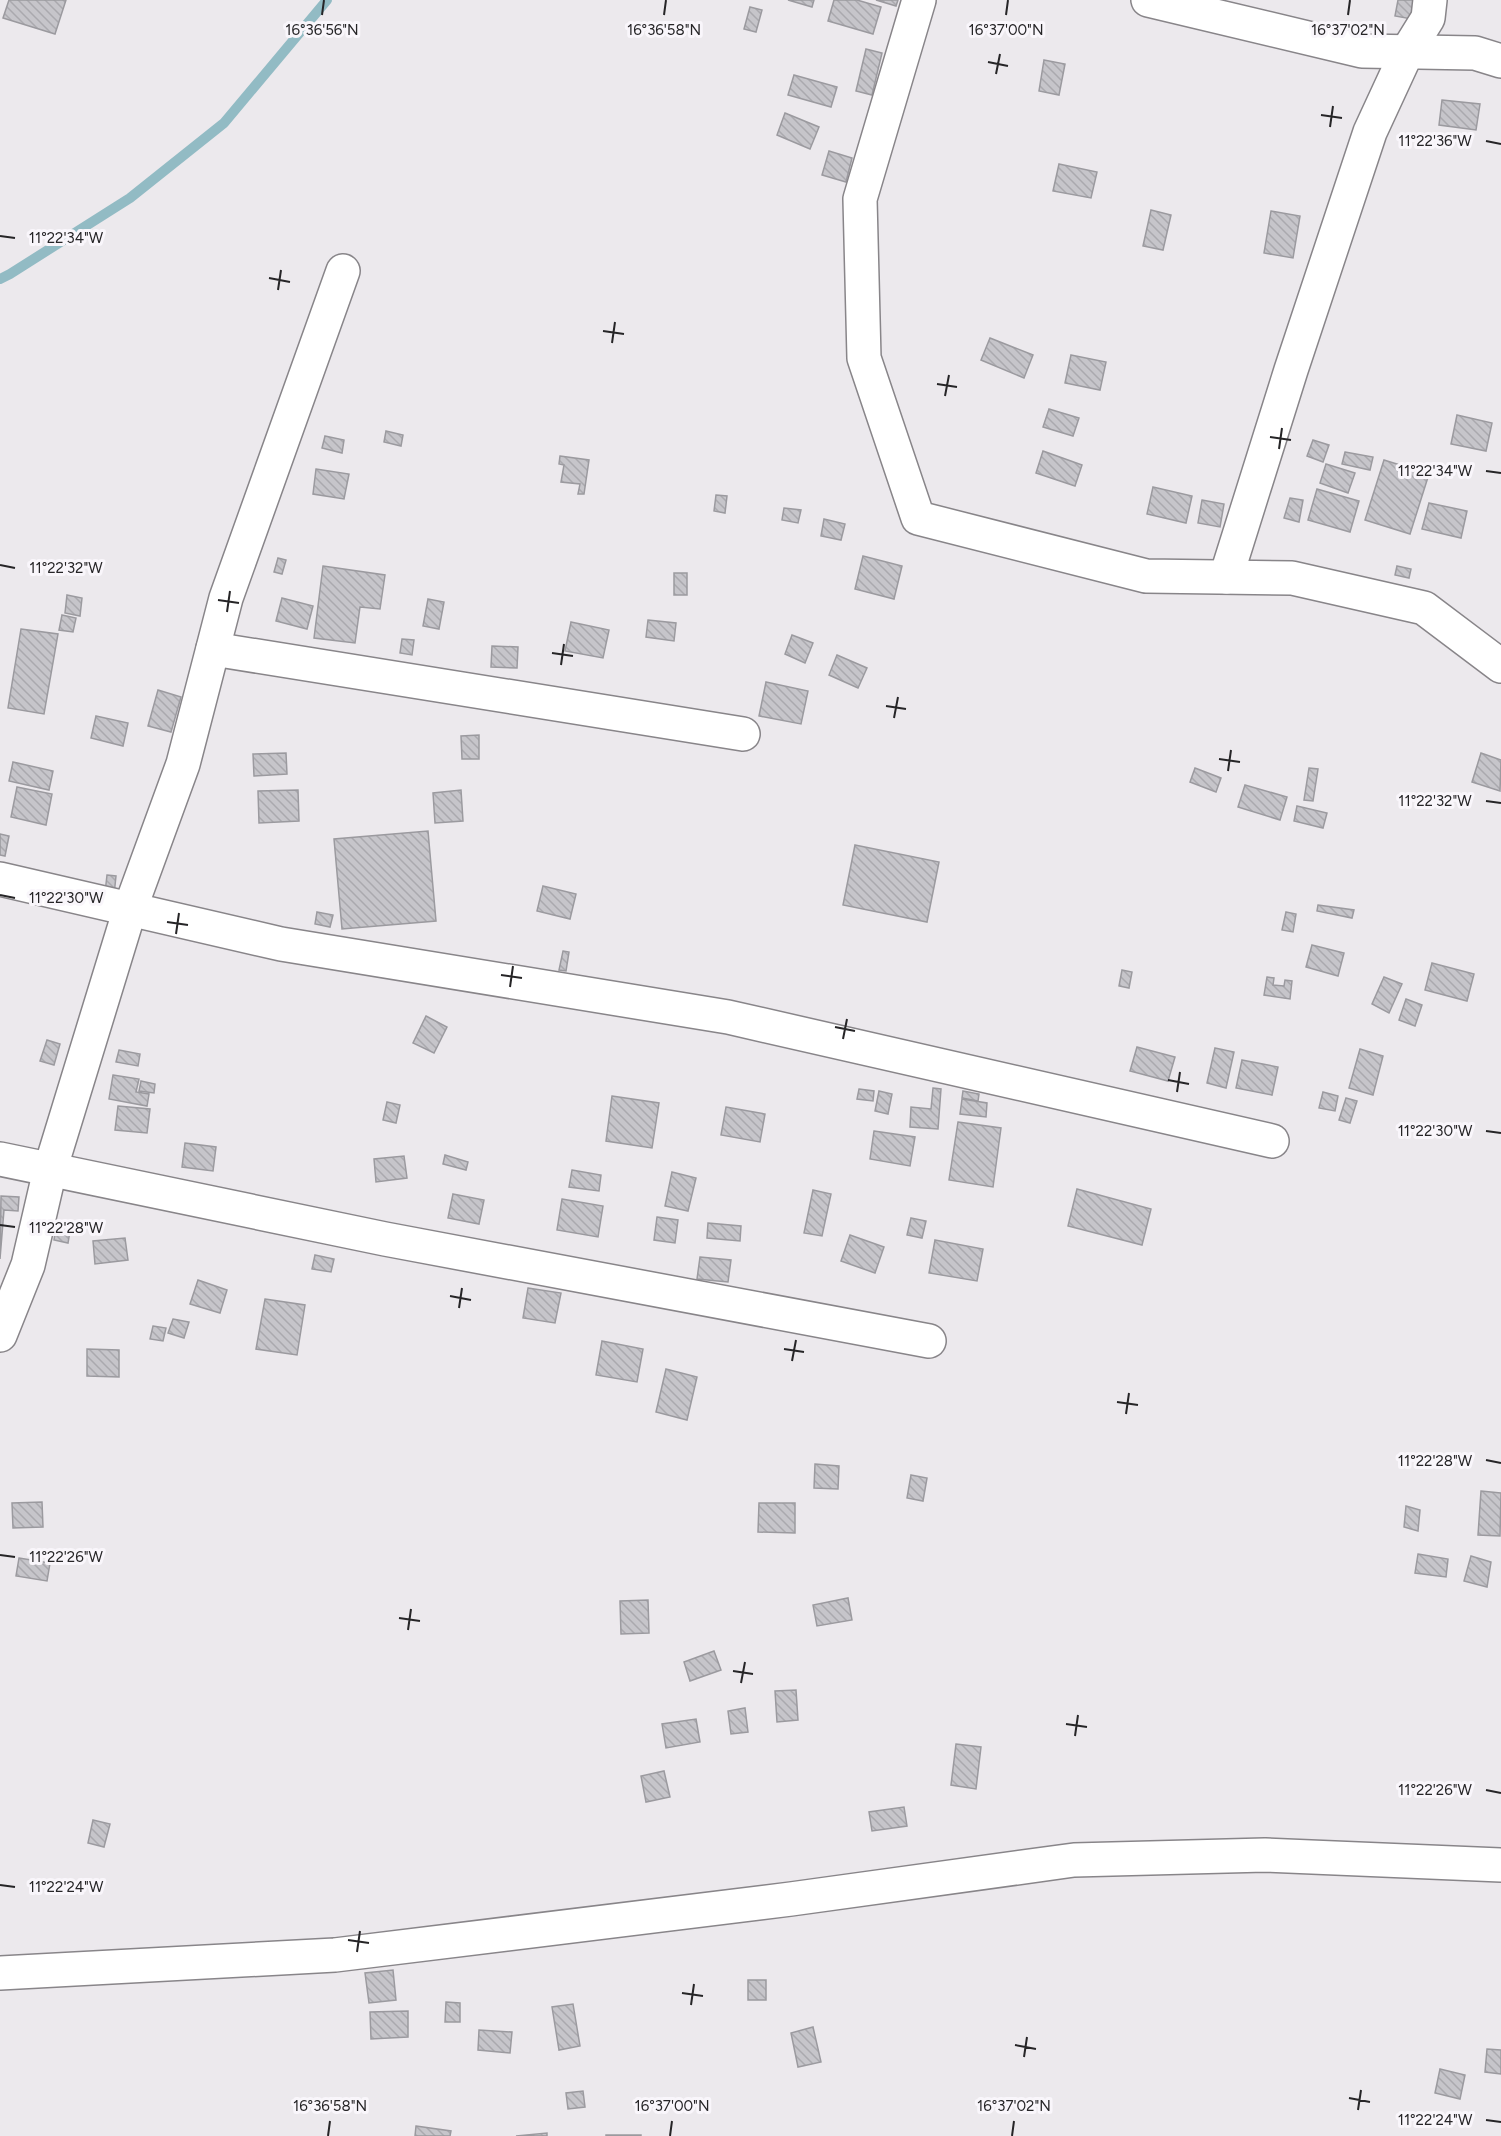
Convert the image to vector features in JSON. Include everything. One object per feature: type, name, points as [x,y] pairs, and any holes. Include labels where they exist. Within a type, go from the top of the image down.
[{"type":"street","points":[[919,0],[860,199],[864,358],[918,518],[1146,576],[1292,578],[1424,609],[1501,666]]},
{"type":"street","points":[[1148,0],[1362,51],[1474,53],[1501,61]]},
{"type":"street","points":[[1227,577],[1291,370],[1370,132],[1407,52],[1428,18],[1430,0]]},
{"type":"street","points":[[0,1335],[28,1265],[50,1170],[130,909],[183,765],[226,598],[344,271]]},
{"type":"street","points":[[213,649],[743,734]]},
{"type":"street","points":[[0,879],[281,944],[728,1017],[1272,1141]]},
{"type":"street","points":[[0,1159],[385,1239],[929,1341]]},
{"type":"street","points":[[0,1973],[335,1955],[791,1899],[1074,1860],[1265,1856],[1501,1865]]},
{"type":"building","points":[[9,0],[66,0],[55,34],[3,18]]},
{"type":"building","points":[[788,0],[814,0],[812,7]]},
{"type":"building","points":[[834,0],[857,0],[881,7],[873,34],[828,21]]},
{"type":"building","points":[[876,0],[898,0],[896,6]]},
{"type":"building","points":[[1398,0],[1421,0],[1417,20],[1395,16]]},
{"type":"building","points":[[750,7],[762,10],[756,32],[744,29]]},
{"type":"building","points":[[866,49],[882,53],[872,95],[856,91]]},
{"type":"building","points":[[1044,60],[1065,64],[1059,95],[1039,91]]},
{"type":"building","points":[[794,75],[837,87],[831,107],[788,95]]},
{"type":"building","points":[[1442,100],[1480,104],[1476,130],[1439,125]]},
{"type":"building","points":[[785,113],[819,127],[810,149],[777,135]]},
{"type":"building","points":[[829,151],[852,158],[846,182],[822,175]]},
{"type":"building","points":[[1059,164],[1097,172],[1091,198],[1053,191]]},
{"type":"building","points":[[1151,210],[1171,215],[1163,250],[1143,246]]},
{"type":"building","points":[[1271,211],[1300,216],[1293,258],[1264,253]]},
{"type":"building","points":[[990,338],[1033,355],[1024,378],[981,360]]},
{"type":"building","points":[[1071,355],[1106,362],[1100,390],[1065,383]]},
{"type":"building","points":[[1049,409],[1079,418],[1073,436],[1043,427]]},
{"type":"building","points":[[1457,415],[1492,423],[1486,451],[1451,444]]},
{"type":"building","points":[[386,431],[403,435],[401,446],[384,442]]},
{"type":"building","points":[[325,436],[344,440],[342,453],[322,448]]},
{"type":"building","points":[[1313,440],[1329,445],[1323,462],[1307,456]]},
{"type":"building","points":[[1043,451],[1082,465],[1075,486],[1036,473]]},
{"type":"building","points":[[1345,452],[1373,457],[1370,470],[1342,464]]},
{"type":"building","points":[[560,456],[589,460],[584,494],[578,494],[580,484],[561,482],[564,465],[559,464]]},
{"type":"building","points":[[1384,460],[1429,474],[1410,534],[1365,520]]},
{"type":"building","points":[[1326,464],[1355,473],[1348,493],[1320,483]]},
{"type":"building","points":[[316,469],[349,474],[344,499],[313,494]]},
{"type":"building","points":[[1153,487],[1192,496],[1186,523],[1147,514]]},
{"type":"building","points":[[1317,489],[1359,501],[1350,532],[1308,520]]},
{"type":"building","points":[[716,495],[727,496],[725,513],[714,511]]},
{"type":"building","points":[[1290,498],[1303,500],[1299,522],[1284,518]]},
{"type":"building","points":[[1202,500],[1224,504],[1220,527],[1198,523]]},
{"type":"building","points":[[1429,503],[1467,511],[1461,538],[1422,529]]},
{"type":"building","points":[[784,508],[801,510],[798,523],[782,520]]},
{"type":"building","points":[[824,519],[845,524],[841,540],[821,536]]},
{"type":"building","points":[[863,556],[902,566],[894,599],[855,589]]},
{"type":"building","points":[[278,558],[286,560],[282,574],[274,572]]},
{"type":"building","points":[[323,566],[385,575],[380,609],[360,607],[355,643],[314,638]]},
{"type":"building","points":[[1397,566],[1411,569],[1409,578],[1395,575]]},
{"type":"building","points":[[674,573],[687,573],[687,595],[674,595]]},
{"type":"building","points":[[67,595],[82,598],[80,616],[65,613]]},
{"type":"building","points":[[282,598],[313,606],[307,629],[276,621]]},
{"type":"building","points":[[428,599],[444,602],[439,629],[423,626]]},
{"type":"building","points":[[62,615],[76,618],[73,632],[59,630]]},
{"type":"building","points":[[648,620],[676,623],[674,641],[646,637]]},
{"type":"building","points":[[571,622],[609,630],[603,658],[565,651]]},
{"type":"building","points":[[21,629],[58,634],[44,714],[8,708]]},
{"type":"building","points":[[792,635],[813,643],[805,663],[785,654]]},
{"type":"building","points":[[402,639],[414,640],[412,655],[400,653]]},
{"type":"building","points":[[492,646],[518,647],[517,668],[491,667]]},
{"type":"building","points":[[837,655],[867,668],[858,688],[829,675]]},
{"type":"building","points":[[766,682],[808,691],[801,724],[759,716]]},
{"type":"building","points":[[158,690],[181,697],[171,732],[148,726]]},
{"type":"building","points":[[96,716],[128,723],[123,746],[91,738]]},
{"type":"building","points":[[479,735],[479,759],[462,759],[461,736]]},
{"type":"building","points":[[286,753],[287,774],[254,776],[253,754]]},
{"type":"building","points":[[1481,753],[1501,760],[1500,791],[1472,782]]},
{"type":"building","points":[[13,762],[53,771],[49,790],[9,781]]},
{"type":"building","points":[[1195,768],[1221,778],[1216,792],[1190,782]]},
{"type":"building","points":[[1309,768],[1318,769],[1313,801],[1304,800]]},
{"type":"building","points":[[1245,785],[1287,797],[1280,820],[1238,807]]},
{"type":"building","points":[[17,787],[52,794],[46,825],[11,817]]},
{"type":"building","points":[[298,790],[299,821],[259,823],[258,791]]},
{"type":"building","points":[[461,790],[463,821],[435,823],[433,793]]},
{"type":"building","points":[[1297,806],[1327,813],[1323,828],[1294,821]]},
{"type":"building","points":[[428,831],[436,921],[342,929],[334,839]]},
{"type":"building","points":[[0,834],[9,836],[5,856],[0,855]]},
{"type":"building","points":[[855,845],[939,862],[927,922],[843,905]]},
{"type":"building","points":[[107,875],[116,876],[114,895],[105,893]]},
{"type":"building","points":[[543,886],[576,894],[570,919],[537,911]]},
{"type":"building","points":[[1318,905],[1354,910],[1352,918],[1317,911]]},
{"type":"building","points":[[317,912],[333,915],[330,927],[315,924]]},
{"type":"building","points":[[1286,912],[1296,914],[1293,932],[1282,930]]},
{"type":"building","points":[[1312,945],[1344,953],[1338,976],[1306,967]]},
{"type":"building","points":[[563,951],[569,952],[566,971],[559,970]]},
{"type":"building","points":[[1432,963],[1474,974],[1467,1001],[1425,990]]},
{"type":"building","points":[[1122,970],[1132,972],[1129,988],[1119,986]]},
{"type":"building","points":[[1267,977],[1274,978],[1273,985],[1284,986],[1285,980],[1292,981],[1290,999],[1264,995]]},
{"type":"building","points":[[1384,977],[1402,984],[1389,1013],[1372,1004]]},
{"type":"building","points":[[1406,999],[1422,1005],[1415,1026],[1399,1020]]},
{"type":"building","points":[[426,1016],[447,1027],[434,1053],[413,1043]]},
{"type":"building","points":[[47,1040],[60,1044],[54,1065],[40,1061]]},
{"type":"building","points":[[1137,1047],[1175,1057],[1168,1081],[1130,1071]]},
{"type":"building","points":[[1215,1048],[1234,1052],[1226,1088],[1207,1083]]},
{"type":"building","points":[[1360,1049],[1383,1056],[1373,1095],[1349,1088]]},
{"type":"building","points":[[119,1050],[140,1054],[138,1066],[116,1062]]},
{"type":"building","points":[[1242,1060],[1278,1067],[1272,1095],[1236,1088]]},
{"type":"building","points":[[113,1075],[139,1079],[136,1092],[149,1094],[147,1106],[109,1099]]},
{"type":"building","points":[[141,1081],[155,1084],[154,1093],[139,1091]]},
{"type":"building","points":[[933,1088],[941,1089],[938,1129],[910,1127],[911,1107],[931,1109]]},
{"type":"building","points":[[859,1089],[874,1091],[873,1101],[857,1099]]},
{"type":"building","points":[[879,1091],[892,1094],[888,1114],[875,1111]]},
{"type":"building","points":[[963,1091],[979,1094],[978,1101],[962,1098]]},
{"type":"building","points":[[1323,1092],[1338,1096],[1335,1111],[1319,1108]]},
{"type":"building","points":[[612,1096],[659,1103],[652,1148],[606,1141]]},
{"type":"building","points":[[1346,1098],[1357,1101],[1350,1123],[1339,1120]]},
{"type":"building","points":[[962,1099],[987,1103],[986,1117],[960,1114]]},
{"type":"building","points":[[387,1102],[400,1105],[396,1123],[383,1120]]},
{"type":"building","points":[[118,1106],[150,1109],[147,1133],[115,1130]]},
{"type":"building","points":[[726,1107],[765,1114],[760,1142],[721,1135]]},
{"type":"building","points":[[958,1122],[1001,1128],[993,1187],[949,1180]]},
{"type":"building","points":[[874,1131],[915,1137],[910,1166],[870,1159]]},
{"type":"building","points":[[185,1143],[216,1147],[213,1171],[182,1167]]},
{"type":"building","points":[[445,1155],[468,1162],[466,1170],[443,1164]]},
{"type":"building","points":[[404,1156],[407,1178],[376,1182],[374,1159]]},
{"type":"building","points":[[572,1170],[601,1175],[599,1191],[569,1187]]},
{"type":"building","points":[[672,1172],[696,1178],[688,1211],[665,1206]]},
{"type":"building","points":[[1077,1189],[1151,1209],[1142,1245],[1068,1226]]},
{"type":"building","points":[[813,1190],[831,1194],[822,1236],[804,1233]]},
{"type":"building","points":[[453,1194],[484,1200],[479,1224],[448,1218]]},
{"type":"building","points":[[1,1196],[19,1197],[18,1211],[4,1210],[0,1259]]},
{"type":"building","points":[[562,1199],[603,1206],[598,1237],[557,1230]]},
{"type":"building","points":[[657,1217],[678,1220],[675,1243],[654,1240]]},
{"type":"building","points":[[911,1218],[926,1221],[922,1238],[907,1235]]},
{"type":"building","points":[[57,1222],[71,1225],[68,1243],[54,1240]]},
{"type":"building","points":[[708,1223],[741,1226],[740,1241],[707,1238]]},
{"type":"building","points":[[850,1235],[884,1247],[875,1273],[841,1261]]},
{"type":"building","points":[[125,1238],[128,1260],[95,1264],[93,1241]]},
{"type":"building","points":[[935,1240],[983,1249],[977,1281],[929,1273]]},
{"type":"building","points":[[315,1255],[334,1259],[331,1272],[312,1269]]},
{"type":"building","points":[[700,1257],[731,1260],[728,1282],[697,1279]]},
{"type":"building","points":[[198,1280],[227,1290],[220,1313],[190,1304]]},
{"type":"building","points":[[528,1288],[561,1293],[555,1323],[523,1318]]},
{"type":"building","points":[[265,1299],[305,1305],[297,1355],[256,1349]]},
{"type":"building","points":[[173,1319],[189,1322],[184,1338],[168,1333]]},
{"type":"building","points":[[153,1326],[166,1328],[163,1341],[150,1339]]},
{"type":"building","points":[[602,1341],[643,1349],[637,1382],[596,1375]]},
{"type":"building","points":[[87,1349],[119,1350],[119,1377],[87,1376]]},
{"type":"building","points":[[666,1369],[697,1377],[687,1420],[656,1412]]},
{"type":"building","points":[[815,1464],[839,1466],[838,1489],[814,1488]]},
{"type":"building","points":[[911,1475],[927,1478],[923,1501],[907,1498]]},
{"type":"building","points":[[1481,1491],[1501,1493],[1500,1536],[1478,1535]]},
{"type":"building","points":[[42,1502],[43,1527],[13,1528],[12,1503]]},
{"type":"building","points":[[759,1503],[795,1503],[795,1533],[758,1532]]},
{"type":"building","points":[[1406,1506],[1420,1510],[1418,1531],[1404,1527]]},
{"type":"building","points":[[1418,1554],[1448,1559],[1446,1577],[1415,1573]]},
{"type":"building","points":[[1471,1556],[1491,1562],[1487,1587],[1464,1581]]},
{"type":"building","points":[[19,1558],[50,1563],[47,1581],[16,1576]]},
{"type":"building","points":[[848,1598],[852,1620],[817,1626],[813,1605]]},
{"type":"building","points":[[648,1600],[649,1633],[621,1634],[620,1601]]},
{"type":"building","points":[[714,1651],[721,1670],[690,1681],[684,1662]]},
{"type":"building","points":[[796,1690],[798,1720],[777,1722],[775,1691]]},
{"type":"building","points":[[745,1708],[748,1732],[731,1734],[728,1711]]},
{"type":"building","points":[[696,1719],[700,1742],[666,1748],[662,1724]]},
{"type":"building","points":[[956,1744],[981,1747],[976,1789],[951,1785]]},
{"type":"building","points":[[664,1771],[670,1797],[646,1802],[641,1776]]},
{"type":"building","points":[[904,1807],[907,1826],[872,1831],[869,1812]]},
{"type":"building","points":[[93,1820],[110,1824],[104,1847],[88,1843]]},
{"type":"building","points":[[393,1970],[396,2000],[369,2003],[365,1973]]},
{"type":"building","points":[[748,1980],[766,1980],[766,2000],[748,2000]]},
{"type":"building","points":[[446,2002],[460,2003],[460,2022],[445,2022]]},
{"type":"building","points":[[573,2004],[580,2046],[559,2050],[552,2007]]},
{"type":"building","points":[[408,2011],[408,2037],[371,2039],[370,2012]]},
{"type":"building","points":[[813,2027],[821,2062],[798,2067],[791,2033]]},
{"type":"building","points":[[479,2030],[512,2032],[510,2053],[478,2050]]},
{"type":"building","points":[[1487,2049],[1501,2050],[1501,2074],[1485,2072]]},
{"type":"building","points":[[1440,2069],[1465,2075],[1460,2099],[1435,2093]]},
{"type":"building","points":[[583,2091],[585,2107],[568,2109],[566,2093]]},
{"type":"building","points":[[416,2126],[451,2131],[450,2136],[415,2136]]},
{"type":"building","points":[[547,2133],[547,2136],[516,2136]]},
{"type":"building","points":[[641,2135],[641,2136],[606,2136]]},
{"type":"waterway","points":[[0,279],[130,198],[224,123],[327,0]]}]
